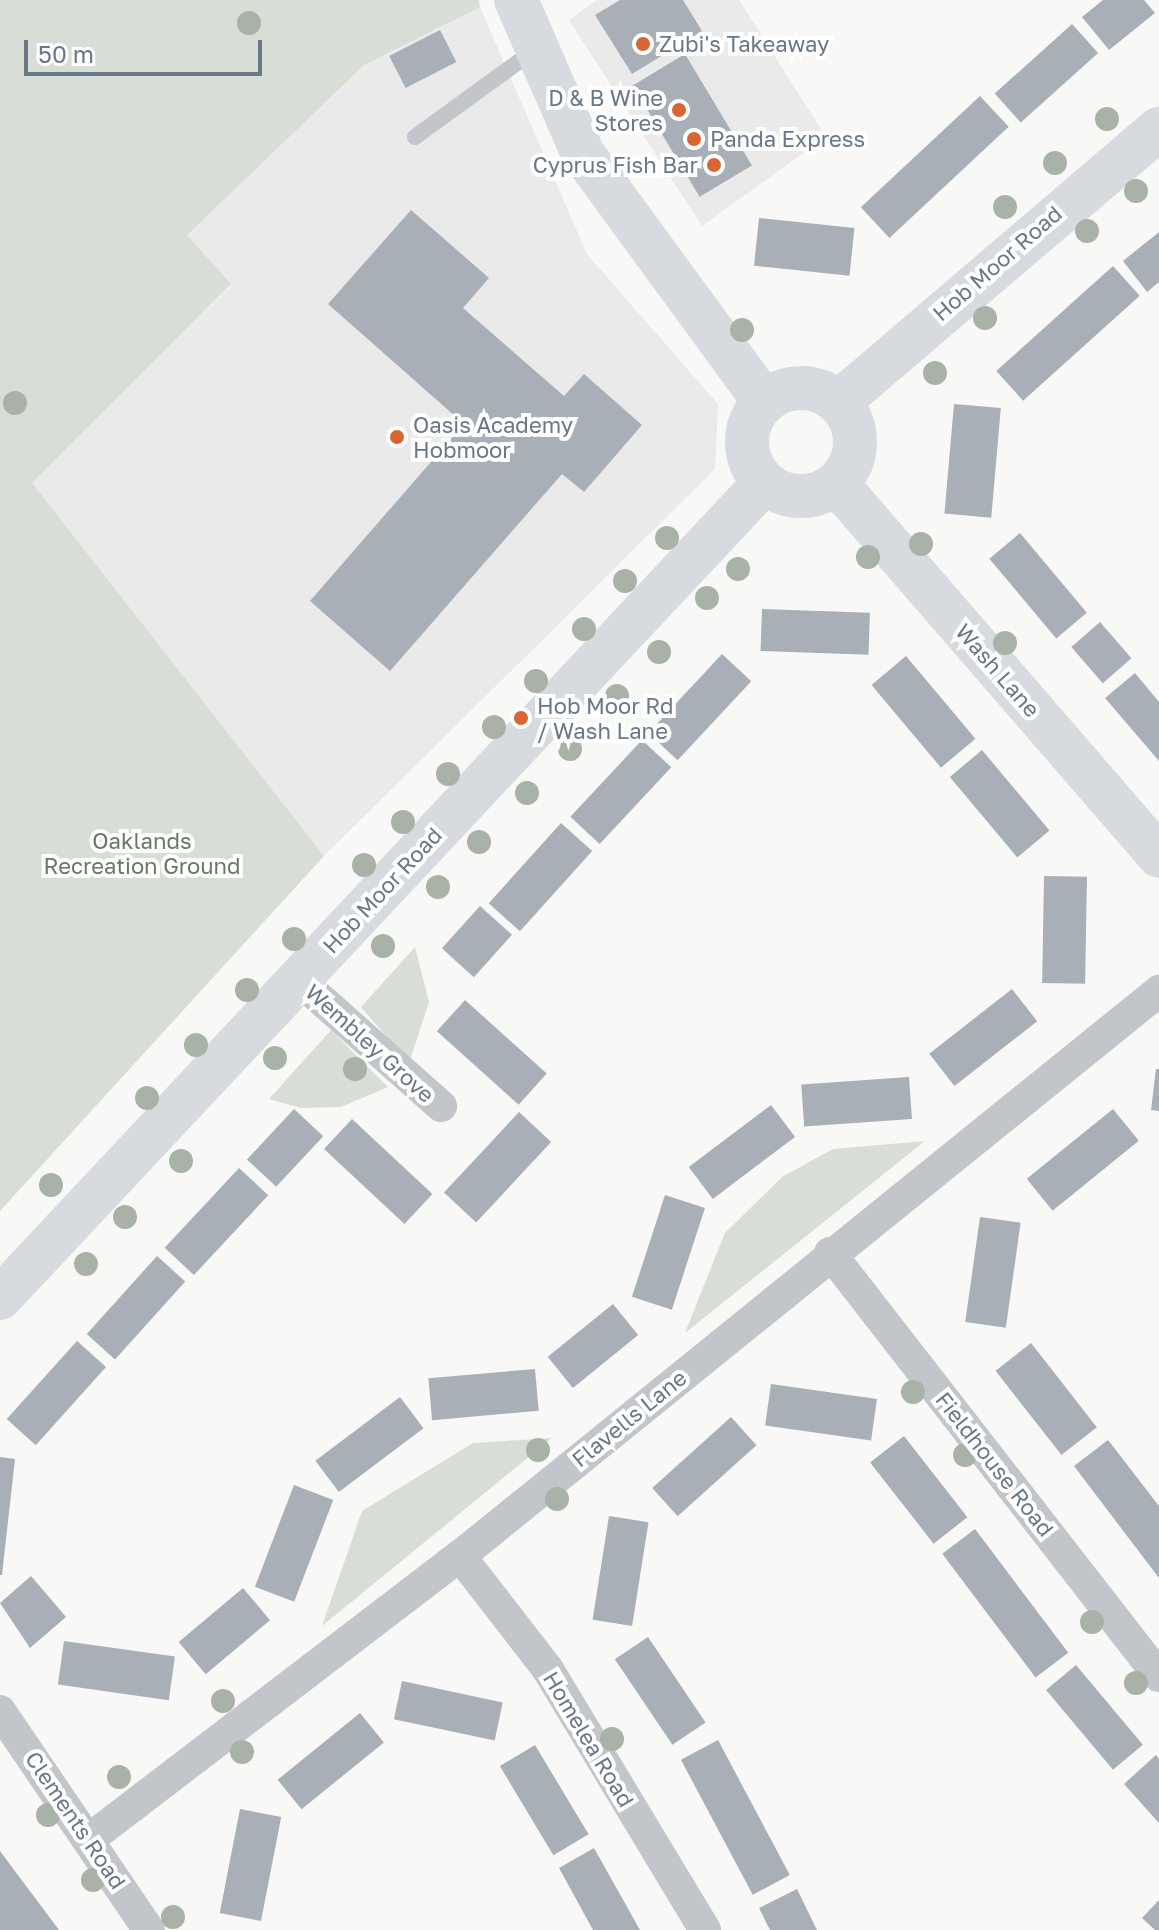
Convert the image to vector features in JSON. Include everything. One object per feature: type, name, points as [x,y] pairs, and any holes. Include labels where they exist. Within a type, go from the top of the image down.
[{"type":"street","points":[[516,0],[583,154],[764,401]]},
{"type":"street","name":"Hob Moor Road","points":[[839,402],[1159,129]]},
{"type":"street","points":[[807,387],[839,402],[856,442],[837,484],[795,497],[764,483],[746,444],[764,401],[807,387]]},
{"type":"street","name":"Hob Moor Road","points":[[0,1298],[764,483]]},
{"type":"street","name":"Wash Lane","points":[[837,484],[1159,856]]},
{"type":"street","name":"Wembley Grove","points":[[299,980],[441,1106]]},
{"type":"street","name":"Flavells Lane","points":[[92,1837],[460,1556],[830,1253],[1159,991]]},
{"type":"street","name":"Fieldhouse Road","points":[[830,1253],[1159,1676]]},
{"type":"street","name":"Homelea Road","points":[[460,1556],[547,1668],[705,1930]]},
{"type":"street","name":"Clements Road","points":[[0,1711],[92,1837],[149,1930]]},
{"type":"lane","points":[[415,137],[537,49]]},
{"type":"shaded area","points":[[597,0],[739,0],[826,137],[702,226],[569,20]]},
{"type":"shaded area","name":"Oasis Academy Hobmoor","points":[[480,7],[587,254],[718,404],[715,469],[324,856],[31,483],[231,285],[186,235],[364,65]]},
{"type":"green space","name":"Oaklands Recreation Ground","points":[[0,0],[479,0],[480,7],[364,65],[187,235],[231,284],[32,483],[324,856],[0,1211]]},
{"type":"green space","points":[[415,947],[429,1002],[409,1063],[361,1007]]},
{"type":"green space","points":[[331,1030],[388,1087],[341,1107],[301,1108],[269,1099]]},
{"type":"green space","points":[[925,1141],[685,1333],[725,1233],[782,1177],[833,1149]]},
{"type":"green space","points":[[552,1438],[322,1626],[362,1511],[473,1443]]},
{"type":"building","points":[[620,0],[683,0],[702,31],[632,74],[595,15]]},
{"type":"building","points":[[1103,0],[1144,0],[1155,13],[1109,50],[1082,17]]},
{"type":"building","points":[[1072,24],[1098,53],[1021,123],[995,94]]},
{"type":"building","points":[[440,30],[456,62],[406,88],[389,56]]},
{"type":"building","points":[[685,54],[752,165],[700,197],[633,85]]},
{"type":"building","points":[[980,96],[1009,127],[889,238],[861,207]]},
{"type":"building","points":[[411,210],[489,278],[463,308],[564,396],[584,374],[642,425],[584,492],[562,474],[390,671],[310,601],[464,424],[328,304]]},
{"type":"building","points":[[759,218],[854,228],[849,276],[754,266]]},
{"type":"building","points":[[1159,232],[1159,282],[1147,292],[1123,261]]},
{"type":"building","points":[[1113,266],[1140,296],[1023,401],[996,371]]},
{"type":"building","points":[[954,404],[1001,408],[991,518],[944,514]]},
{"type":"building","points":[[1020,533],[1087,613],[1056,638],[989,559]]},
{"type":"building","points":[[762,609],[870,613],[868,655],[761,651]]},
{"type":"building","points":[[1100,622],[1131,658],[1103,683],[1071,647]]},
{"type":"building","points":[[722,654],[751,681],[678,760],[648,733]]},
{"type":"building","points":[[906,656],[975,739],[941,768],[872,685]]},
{"type":"building","points":[[1135,673],[1159,702],[1159,761],[1105,698]]},
{"type":"building","points":[[642,740],[671,767],[600,844],[570,817]]},
{"type":"building","points":[[982,750],[1049,830],[1017,857],[950,777]]},
{"type":"building","points":[[561,823],[592,851],[520,931],[489,903]]},
{"type":"building","points":[[1044,876],[1087,877],[1085,984],[1042,983]]},
{"type":"building","points":[[480,906],[512,935],[474,977],[442,948]]},
{"type":"building","points":[[1012,989],[1037,1021],[955,1086],[929,1054]]},
{"type":"building","points":[[465,1000],[547,1074],[519,1105],[437,1031]]},
{"type":"building","points":[[1156,1069],[1159,1069],[1159,1111],[1151,1110]]},
{"type":"building","points":[[909,1077],[912,1119],[804,1126],[801,1085]]},
{"type":"building","points":[[771,1105],[795,1137],[713,1199],[689,1167]]},
{"type":"building","points":[[294,1109],[323,1136],[276,1187],[247,1159]]},
{"type":"building","points":[[1113,1109],[1139,1141],[1053,1211],[1027,1179]]},
{"type":"building","points":[[519,1112],[551,1142],[476,1222],[444,1192]]},
{"type":"building","points":[[352,1119],[432,1194],[404,1224],[324,1149]]},
{"type":"building","points":[[239,1168],[268,1195],[194,1275],[165,1248]]},
{"type":"building","points":[[665,1195],[705,1208],[672,1310],[632,1297]]},
{"type":"building","points":[[980,1217],[1021,1223],[1006,1328],[965,1322]]},
{"type":"building","points":[[157,1256],[185,1281],[115,1359],[87,1334]]},
{"type":"building","points":[[613,1304],[638,1335],[573,1388],[548,1357]]},
{"type":"building","points":[[77,1341],[106,1367],[36,1445],[7,1419]]},
{"type":"building","points":[[1031,1343],[1097,1427],[1061,1455],[996,1371]]},
{"type":"building","points":[[535,1369],[539,1411],[432,1420],[428,1378]]},
{"type":"building","points":[[771,1384],[877,1399],[871,1440],[765,1426]]},
{"type":"building","points":[[400,1397],[423,1428],[339,1492],[315,1461]]},
{"type":"building","points":[[731,1417],[756,1445],[678,1516],[652,1488]]},
{"type":"building","points":[[904,1436],[967,1517],[934,1544],[870,1462]]},
{"type":"building","points":[[1108,1440],[1159,1506],[1159,1578],[1074,1466]]},
{"type":"building","points":[[0,1457],[15,1459],[2,1575],[0,1575]]},
{"type":"building","points":[[294,1485],[333,1500],[294,1602],[255,1587]]},
{"type":"building","points":[[609,1516],[649,1522],[632,1626],[593,1620]]},
{"type":"building","points":[[975,1529],[1068,1653],[1036,1677],[942,1554]]},
{"type":"building","points":[[31,1576],[66,1617],[30,1648],[0,1603]]},
{"type":"building","points":[[243,1588],[270,1620],[206,1674],[179,1642]]},
{"type":"building","points":[[648,1637],[706,1722],[672,1745],[615,1659]]},
{"type":"building","points":[[64,1641],[175,1657],[169,1700],[58,1685]]},
{"type":"building","points":[[1076,1665],[1143,1745],[1113,1770],[1046,1690]]},
{"type":"building","points":[[402,1681],[503,1702],[495,1741],[394,1719]]},
{"type":"building","points":[[360,1713],[384,1743],[302,1809],[278,1780]]},
{"type":"building","points":[[718,1740],[790,1875],[753,1895],[681,1760]]},
{"type":"building","points":[[535,1745],[589,1834],[553,1855],[500,1766]]},
{"type":"building","points":[[1156,1755],[1159,1759],[1159,1823],[1124,1784]]},
{"type":"building","points":[[240,1809],[281,1817],[261,1921],[220,1913]]},
{"type":"building","points":[[594,1848],[640,1930],[593,1930],[559,1868]]},
{"type":"building","points":[[0,1851],[59,1930],[0,1930]]},
{"type":"building","points":[[797,1889],[817,1930],[770,1930],[759,1908]]},
{"type":"building","points":[[1159,1900],[1159,1930],[1155,1930],[1142,1918]]},
{"type":"place","name":"Zubi's Takeaway","points":[[643,44]]},
{"type":"place","name":"D & B Wine Stores","points":[[679,110]]},
{"type":"place","name":"Panda Express","points":[[694,139]]},
{"type":"place","name":"Cyprus Fish Bar","points":[[714,165]]},
{"type":"place","name":"Oasis Academy Hobmoor","points":[[397,437]]},
{"type":"place","name":"Hob Moor Rd / Wash Lane","points":[[521,718]]}]
